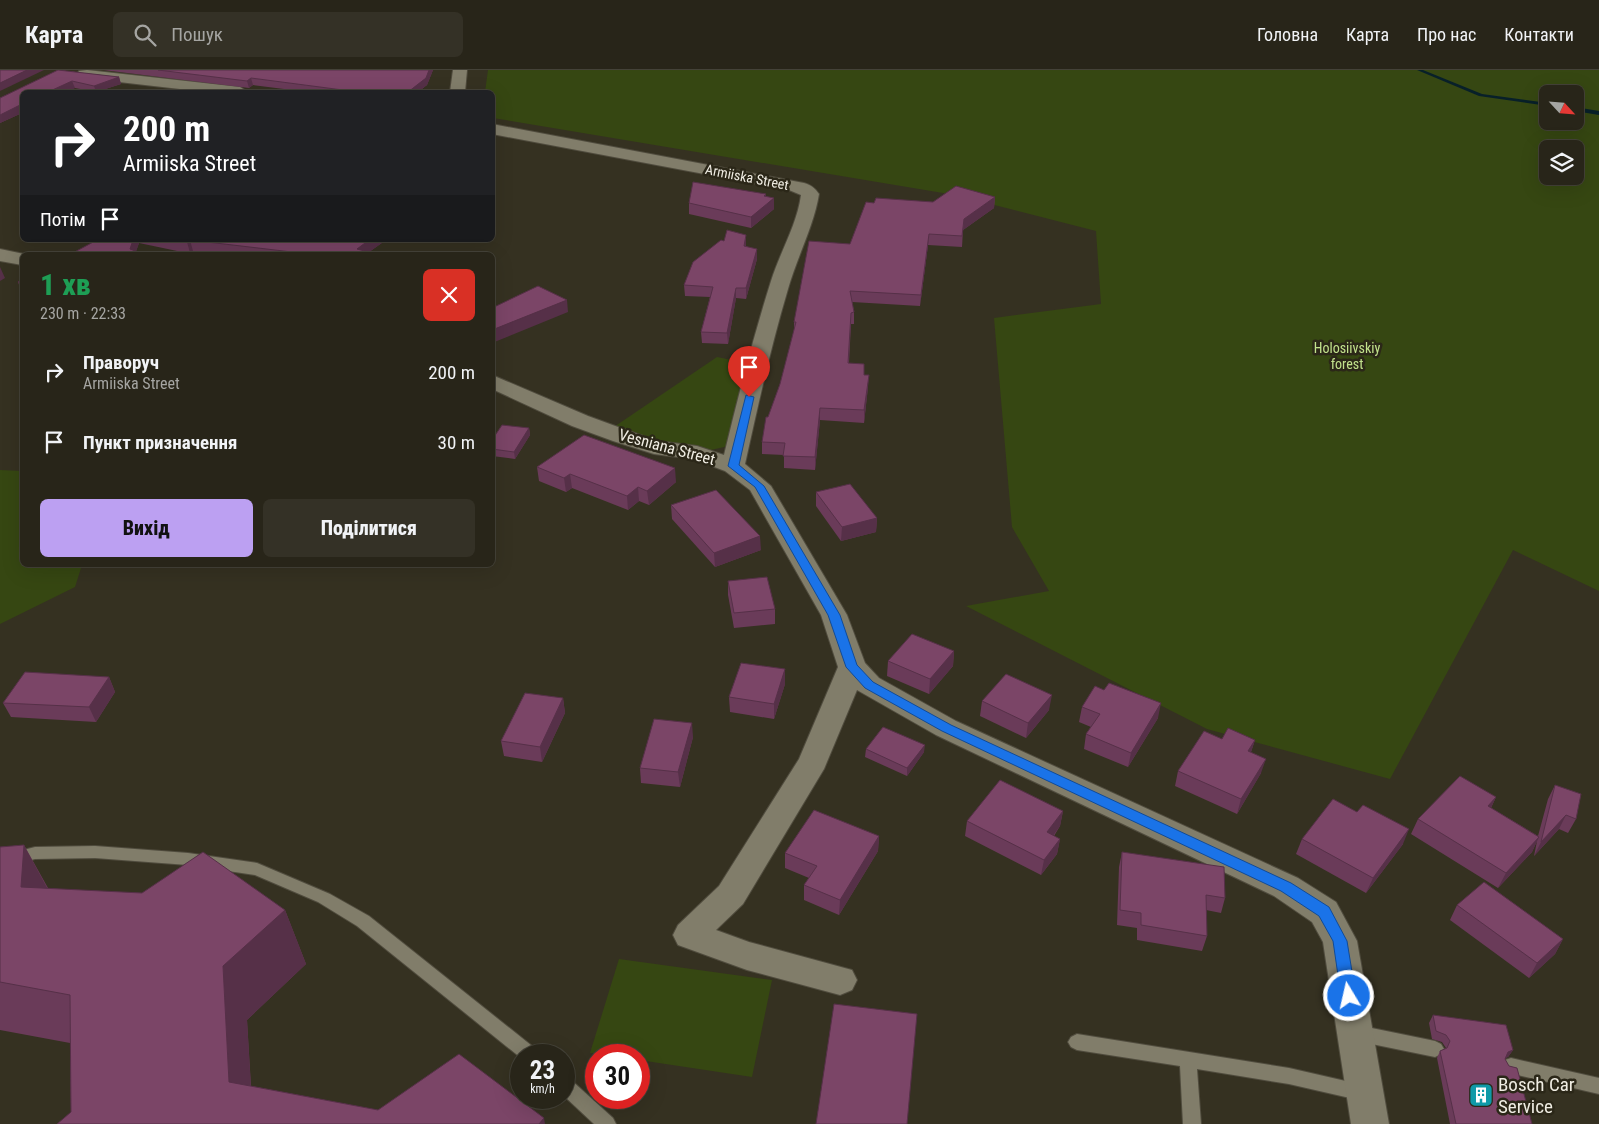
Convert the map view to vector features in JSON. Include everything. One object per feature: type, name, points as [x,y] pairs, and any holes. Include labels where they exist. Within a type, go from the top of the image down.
[{"type":"street","points":[[458,90],[460,70]]},
{"type":"street","points":[[69,72],[223,90]]},
{"type":"street","name":"Armiiska Street","points":[[495,131],[804,188],[810,194],[809,207],[785,263],[756,365],[734,466]]},
{"type":"street","points":[[0,255],[20,259]]},
{"type":"street","name":"Vesniana Street","points":[[495,382],[608,431],[654,447],[697,453],[734,466],[759,486],[834,615],[852,667],[869,685],[946,728],[1286,887],[1324,912],[1340,941],[1370,1124]]},
{"type":"street","points":[[840,980],[747,956],[690,935],[731,895],[813,761],[852,667]]},
{"type":"lane","points":[[0,862],[35,853],[95,852],[188,859],[257,869],[324,898],[363,921],[517,1044]]},
{"type":"lane","points":[[1355,1032],[1435,1049]]},
{"type":"lane","points":[[1077,1042],[1288,1076],[1365,1094]]},
{"type":"lane","points":[[1188,1060],[1192,1124]]},
{"type":"lane","points":[[1511,1066],[1598,1089]]},
{"type":"lane","points":[[575,1095],[607,1124]]},
{"type":"green space","name":"Holosiivskiy forest","points":[[488,70],[1599,70],[1599,591],[1513,550],[1390,779],[1207,729],[966,606],[1049,591],[1012,527],[994,318],[1101,304],[1096,231],[955,195],[495,118],[495,90],[485,90]]},
{"type":"green space","points":[[717,357],[756,365],[738,444],[697,453],[608,431]]},
{"type":"green space","points":[[0,470],[20,471],[20,567],[81,567],[75,587],[0,624]]},
{"type":"green space","points":[[619,959],[772,980],[752,1077],[650,1062],[650,1044],[593,1044]]},
{"type":"building","points":[[0,70],[27,70],[0,83]]},
{"type":"building","points":[[58,70],[119,77],[94,86],[72,81],[52,90],[20,90],[20,105],[0,115],[0,98]]},
{"type":"building","points":[[158,70],[429,70],[426,78],[411,90],[343,90],[251,78],[247,81]]},
{"type":"building","points":[[693,182],[766,194],[764,196],[774,198],[751,217],[689,203]]},
{"type":"building","points":[[956,186],[995,197],[964,219],[962,236],[929,234],[921,295],[850,291],[854,312],[851,313],[848,363],[864,364],[864,375],[869,375],[864,410],[820,408],[815,457],[783,456],[785,443],[762,442],[766,417],[768,417],[780,384],[796,322],[794,322],[809,241],[850,244],[866,202],[874,203],[876,198],[933,202]]},
{"type":"building","points":[[727,230],[746,235],[744,246],[757,249],[746,288],[736,288],[727,333],[701,332],[713,287],[684,285],[693,262],[721,240],[724,241]]},
{"type":"building","points":[[93,242],[132,242],[130,249],[138,252],[75,252]]},
{"type":"building","points":[[207,242],[366,242],[357,249],[368,252],[292,252]]},
{"type":"building","points":[[538,286],[567,300],[495,329],[495,307]]},
{"type":"building","points":[[502,425],[529,428],[514,452],[495,449],[495,436]]},
{"type":"building","points":[[584,435],[675,468],[647,491],[638,487],[627,496],[570,474],[564,478],[537,467]]},
{"type":"building","points":[[850,484],[877,518],[842,527],[816,492]]},
{"type":"building","points":[[716,490],[760,536],[714,553],[671,505]]},
{"type":"building","points":[[767,577],[775,609],[734,613],[728,581]]},
{"type":"building","points":[[912,634],[954,651],[930,679],[888,661]]},
{"type":"building","points":[[741,663],[785,669],[774,704],[729,697]]},
{"type":"building","points":[[25,672],[109,677],[89,707],[3,703]]},
{"type":"building","points":[[1006,674],[1052,695],[1028,723],[982,701]]},
{"type":"building","points":[[1109,683],[1161,703],[1131,753],[1086,734],[1100,714],[1082,707],[1095,686],[1104,690]]},
{"type":"building","points":[[525,693],[563,698],[540,747],[501,741]]},
{"type":"building","points":[[654,719],[692,723],[678,772],[640,768]]},
{"type":"building","points":[[883,727],[925,745],[907,768],[866,749]]},
{"type":"building","points":[[1228,728],[1255,740],[1248,751],[1266,759],[1241,799],[1178,771],[1204,731],[1222,739]]},
{"type":"building","points":[[1460,776],[1496,797],[1488,806],[1539,837],[1506,873],[1418,819]]},
{"type":"building","points":[[1000,780],[1063,811],[1047,832],[1060,839],[1044,860],[967,821]]},
{"type":"building","points":[[1555,785],[1581,794],[1576,819],[1566,815],[1541,842]]},
{"type":"building","points":[[1333,799],[1357,812],[1363,805],[1409,829],[1373,878],[1302,839]]},
{"type":"building","points":[[814,810],[879,836],[840,900],[804,885],[817,866],[785,853]]},
{"type":"building","points":[[24,845],[21,887],[142,893],[203,852],[285,910],[223,966],[229,1082],[378,1110],[459,1054],[510,1092],[510,1109],[532,1109],[544,1118],[539,1124],[57,1124],[71,1112],[70,995],[0,982],[0,847]]},
{"type":"building","points":[[1122,852],[1224,867],[1225,898],[1206,895],[1207,936],[1141,925],[1141,913],[1120,910]]},
{"type":"building","points":[[1484,882],[1563,939],[1537,963],[1457,905]]},
{"type":"building","points":[[834,1004],[917,1014],[907,1124],[816,1124]]},
{"type":"building","name":"Bosch Car Service","points":[[1433,1015],[1506,1025],[1513,1050],[1508,1052],[1505,1059],[1509,1066],[1517,1068],[1532,1124],[1456,1124],[1440,1051],[1447,1048],[1450,1041],[1446,1035],[1436,1031]]},
{"type":"waterway","points":[[1419,70],[1481,95],[1539,104]]},
{"type":"waterway","points":[[1584,110],[1599,113]]},
{"type":"place","name":"Bosch Car Service","points":[[1481,1095]]},
{"type":"route","points":[[749,397],[734,466],[759,486],[834,615],[852,667],[869,685],[946,728],[1286,887],[1324,912],[1340,941],[1349,996]]}]
